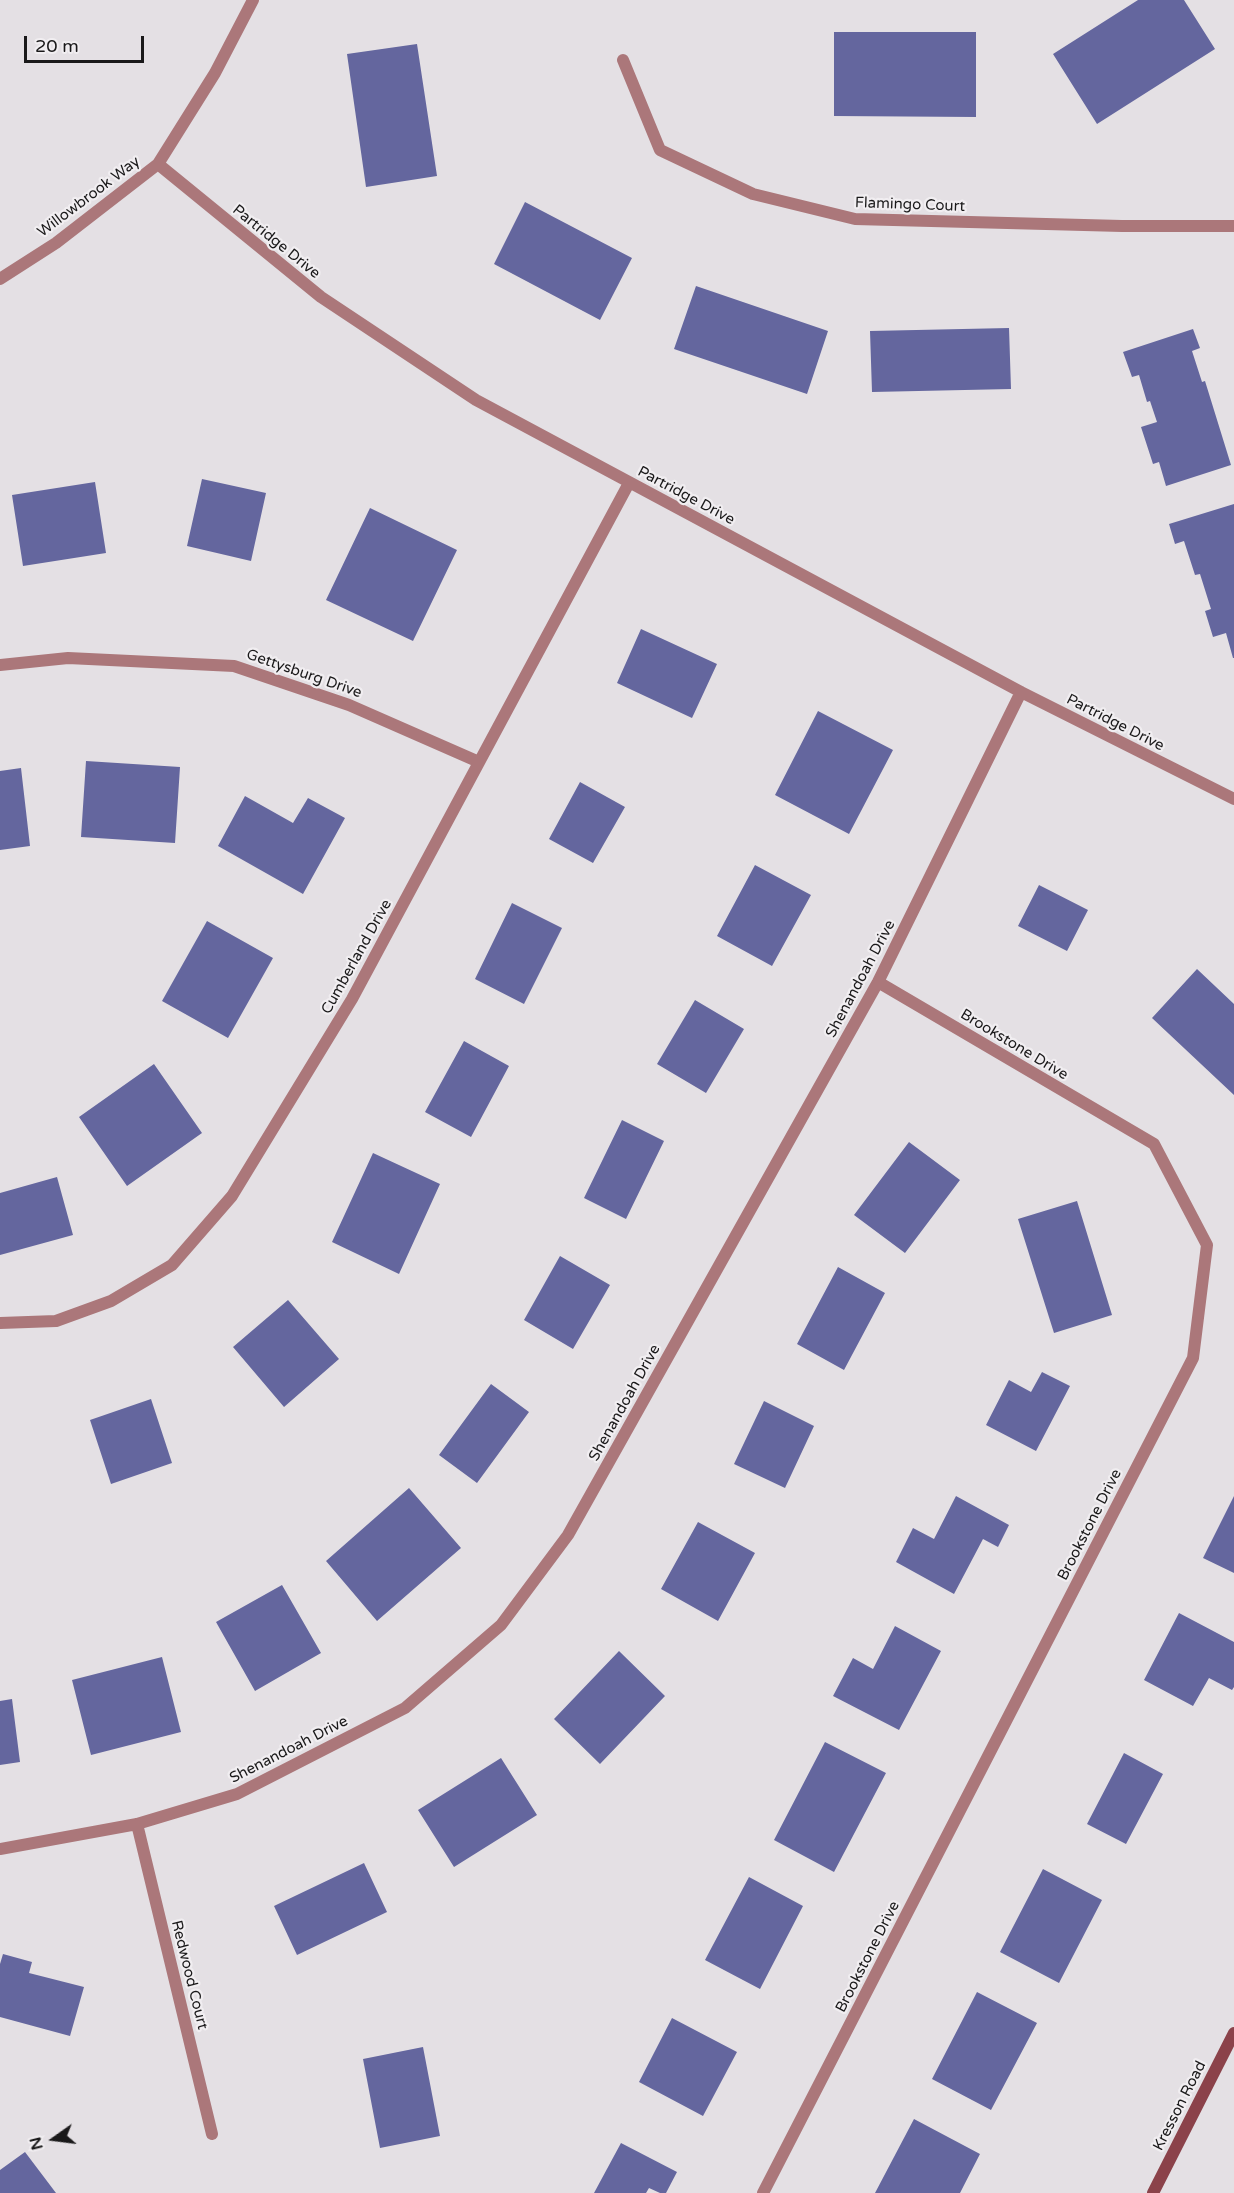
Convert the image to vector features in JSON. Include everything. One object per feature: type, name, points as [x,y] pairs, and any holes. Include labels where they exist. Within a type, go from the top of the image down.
[{"type":"main road","name":"Kresson Road","points":[[1153,2193],[1234,2033]]},
{"type":"street","name":"Willowbrook Way","points":[[0,279],[56,243],[158,164],[215,73],[253,0]]},
{"type":"street","name":"Flamingo Court","points":[[623,60],[660,150],[753,194],[855,219],[1122,226],[1234,226]]},
{"type":"street","name":"Partridge Drive","points":[[158,164],[321,297],[476,400],[1021,692],[1234,799]]},
{"type":"street","name":"Cumberland Drive","points":[[0,1323],[56,1321],[111,1302],[172,1265],[225,1205],[352,999],[629,483]]},
{"type":"street","name":"Gettysburg Drive","points":[[0,665],[68,658],[234,666],[349,705],[479,762]]},
{"type":"street","name":"Shenandoah Drive","points":[[0,1849],[136,1824],[237,1794],[405,1708],[501,1624],[568,1535],[878,982],[1021,692]]},
{"type":"street","name":"Brookstone Drive","points":[[763,2193],[1193,1358],[1207,1245],[1154,1144],[878,982]]},
{"type":"street","name":"Redwood Court","points":[[136,1824],[212,2133]]},
{"type":"building","points":[[1138,0],[1184,0],[1215,49],[1097,124],[1053,54]]},
{"type":"building","points":[[834,32],[976,32],[976,117],[834,116]]},
{"type":"building","points":[[417,44],[437,176],[366,187],[347,54]]},
{"type":"building","points":[[525,202],[632,258],[600,320],[494,264]]},
{"type":"building","points":[[696,286],[828,331],[807,394],[674,349]]},
{"type":"building","points":[[1009,328],[1011,389],[872,392],[870,331]]},
{"type":"building","points":[[1193,329],[1200,348],[1192,351],[1202,382],[1205,381],[1231,465],[1166,486],[1159,462],[1153,464],[1141,427],[1157,422],[1150,401],[1147,402],[1139,375],[1132,377],[1123,352]]},
{"type":"building","points":[[202,479],[266,493],[251,561],[187,546]]},
{"type":"building","points":[[95,482],[106,553],[23,566],[12,495]]},
{"type":"building","points":[[1234,504],[1233,658],[1226,633],[1213,637],[1205,611],[1211,609],[1200,574],[1195,575],[1184,541],[1175,544],[1169,524]]},
{"type":"building","points":[[370,508],[457,550],[413,641],[326,600]]},
{"type":"building","points":[[641,629],[717,664],[692,718],[617,683]]},
{"type":"building","points":[[818,711],[893,750],[849,834],[775,795]]},
{"type":"building","points":[[86,761],[180,767],[175,843],[81,837]]},
{"type":"building","points":[[21,768],[30,846],[0,850],[0,771]]},
{"type":"building","points":[[580,782],[625,807],[593,863],[549,839]]},
{"type":"building","points":[[245,796],[293,823],[308,798],[345,818],[303,894],[218,846]]},
{"type":"building","points":[[755,865],[811,895],[772,966],[717,936]]},
{"type":"building","points":[[1039,885],[1088,910],[1067,951],[1018,926]]},
{"type":"building","points":[[512,903],[562,928],[524,1004],[475,979]]},
{"type":"building","points":[[207,921],[273,958],[228,1038],[162,1001]]},
{"type":"building","points":[[1197,969],[1234,1004],[1234,1095],[1152,1018]]},
{"type":"building","points":[[695,1000],[744,1029],[706,1093],[657,1064]]},
{"type":"building","points":[[464,1041],[509,1066],[471,1137],[425,1112]]},
{"type":"building","points":[[154,1064],[202,1133],[127,1186],[79,1117]]},
{"type":"building","points":[[622,1120],[664,1141],[626,1219],[584,1198]]},
{"type":"building","points":[[909,1142],[960,1180],[905,1253],[854,1215]]},
{"type":"building","points":[[373,1153],[440,1184],[399,1274],[332,1242]]},
{"type":"building","points":[[57,1177],[73,1235],[0,1255],[0,1193]]},
{"type":"building","points":[[1077,1201],[1112,1315],[1054,1333],[1018,1219]]},
{"type":"building","points":[[560,1256],[610,1285],[573,1349],[524,1320]]},
{"type":"building","points":[[838,1267],[885,1293],[844,1370],[797,1344]]},
{"type":"building","points":[[288,1300],[339,1359],[284,1407],[233,1347]]},
{"type":"building","points":[[1042,1372],[1070,1386],[1036,1451],[986,1425],[1009,1380],[1031,1392]]},
{"type":"building","points":[[491,1384],[529,1412],[477,1483],[439,1455]]},
{"type":"building","points":[[151,1399],[172,1463],[111,1484],[90,1420]]},
{"type":"building","points":[[764,1401],[814,1426],[785,1488],[734,1464]]},
{"type":"building","points":[[409,1488],[461,1548],[377,1621],[326,1561]]},
{"type":"building","points":[[956,1496],[1009,1525],[998,1547],[983,1539],[954,1594],[896,1562],[913,1528],[934,1539]]},
{"type":"building","points":[[1234,1496],[1234,1573],[1203,1558]]},
{"type":"building","points":[[698,1522],[755,1553],[718,1621],[661,1589]]},
{"type":"building","points":[[282,1585],[321,1653],[255,1691],[216,1622]]},
{"type":"building","points":[[1179,1613],[1234,1642],[1234,1687],[1232,1690],[1209,1678],[1193,1706],[1144,1680]]},
{"type":"building","points":[[895,1626],[941,1651],[899,1730],[833,1696],[853,1658],[873,1669]]},
{"type":"building","points":[[619,1651],[665,1696],[600,1764],[554,1719]]},
{"type":"building","points":[[162,1657],[181,1732],[91,1755],[72,1680]]},
{"type":"building","points":[[12,1699],[20,1762],[0,1765],[0,1701]]},
{"type":"building","points":[[825,1742],[886,1773],[834,1872],[774,1840]]},
{"type":"building","points":[[1124,1753],[1163,1774],[1126,1844],[1087,1824]]},
{"type":"building","points":[[501,1758],[537,1815],[454,1867],[418,1810]]},
{"type":"building","points":[[364,1863],[387,1912],[297,1955],[274,1906]]},
{"type":"building","points":[[1043,1869],[1102,1900],[1059,1983],[1000,1952]]},
{"type":"building","points":[[749,1877],[803,1906],[760,1989],[705,1960]]},
{"type":"building","points":[[3,1954],[32,1962],[29,1973],[84,1987],[70,2036],[0,2017],[0,1964]]},
{"type":"building","points":[[977,1992],[1037,2023],[991,2110],[932,2079]]},
{"type":"building","points":[[672,2018],[737,2052],[703,2116],[639,2082]]},
{"type":"building","points":[[423,2047],[440,2136],[380,2148],[363,2059]]},
{"type":"building","points":[[914,2119],[980,2154],[960,2193],[875,2193]]},
{"type":"building","points":[[621,2143],[677,2172],[666,2193],[649,2188],[646,2193],[594,2193]]},
{"type":"building","points":[[25,2152],[56,2193],[0,2193],[0,2170]]}]
